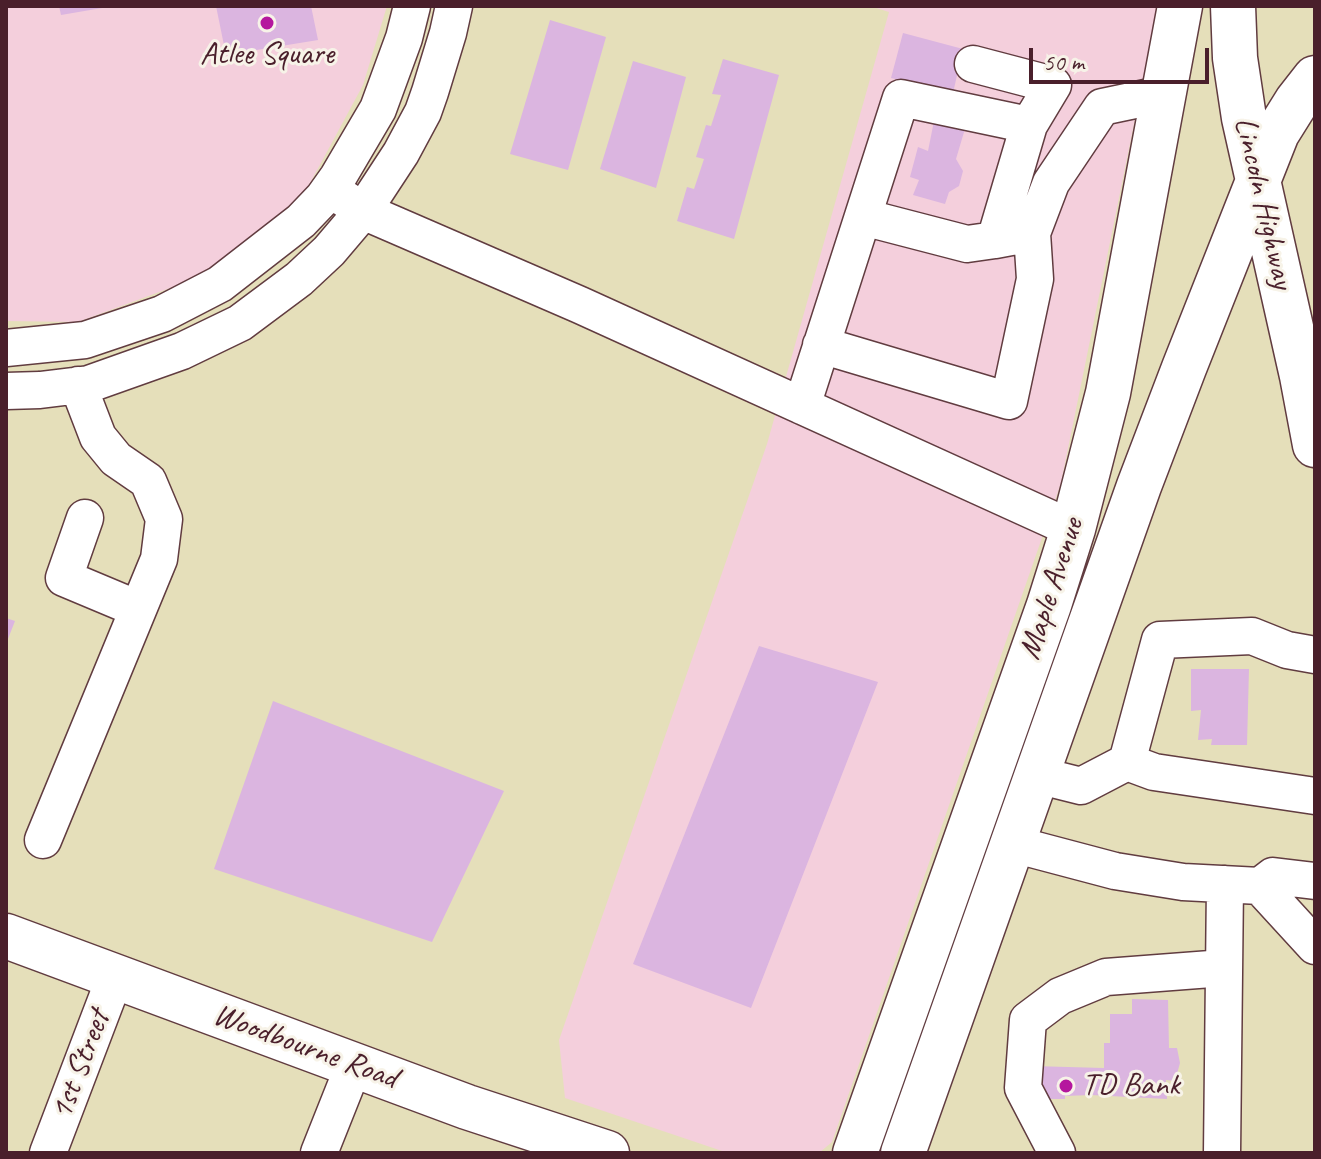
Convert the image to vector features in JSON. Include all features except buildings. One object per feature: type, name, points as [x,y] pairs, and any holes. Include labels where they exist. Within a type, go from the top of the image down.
[{"type":"main road","name":"Maple Avenue","points":[[855,1153],[1049,605],[1073,529],[1108,393],[1180,6]]},
{"type":"main road","name":"Lincoln Highway","points":[[1233,6],[1239,90],[1315,445]]},
{"type":"main road","name":"Maple Avenue","points":[[903,1153],[1184,368],[1277,133],[1315,78]]},
{"type":"main road","points":[[1073,529],[1089,568],[1092,621]]},
{"type":"main road","name":"Woodbourne Road","points":[[6,936],[467,1107],[607,1153]]},
{"type":"street","points":[[6,348],[85,340],[183,305],[220,284],[301,221],[330,189],[378,109],[404,38],[412,6]]},
{"type":"street","points":[[6,391],[78,385],[138,368],[240,323],[299,279],[329,251],[363,211],[423,112],[454,6]]},
{"type":"street","points":[[973,64],[1053,85],[1029,125],[995,240]]},
{"type":"street","points":[[821,345],[1009,401],[1035,279],[1032,233],[1051,183],[1102,107],[1164,94]]},
{"type":"street","points":[[802,406],[901,98],[1029,125]]},
{"type":"street","points":[[330,189],[363,211],[1073,529]]},
{"type":"street","points":[[863,217],[967,244],[1032,233]]},
{"type":"street","points":[[43,840],[159,559],[164,519],[148,481],[116,459],[98,437],[78,385]]},
{"type":"street","points":[[85,518],[64,578],[138,609]]},
{"type":"street","points":[[1037,775],[1081,786],[1127,762],[1160,640],[1252,636],[1287,650],[1315,655]]},
{"type":"street","points":[[1127,762],[1154,772],[1315,796]]},
{"type":"street","points":[[1013,844],[1115,871],[1183,882],[1243,885],[1273,876],[1315,881]]},
{"type":"street","points":[[1243,885],[1315,946]]},
{"type":"street","points":[[1222,1153],[1224,968],[1243,885]]},
{"type":"street","points":[[1057,1153],[1023,1088],[1028,1020],[1060,996],[1106,977],[1224,968]]},
{"type":"street","name":"1st Street","points":[[48,1153],[115,977]]},
{"type":"street","points":[[329,1150],[354,1065]]},
{"type":"shaded area","points":[[6,6],[387,6],[363,85],[302,198],[200,277],[78,322],[6,321]]},
{"type":"shaded area","points":[[870,6],[1158,6],[1061,483],[832,1142],[819,1153],[728,1153],[565,1098],[559,1040],[767,444],[889,12]]},
{"type":"place","name":"Atlee Square","points":[[267,23]]},
{"type":"place","name":"TD Bank","points":[[1066,1086]]}]
